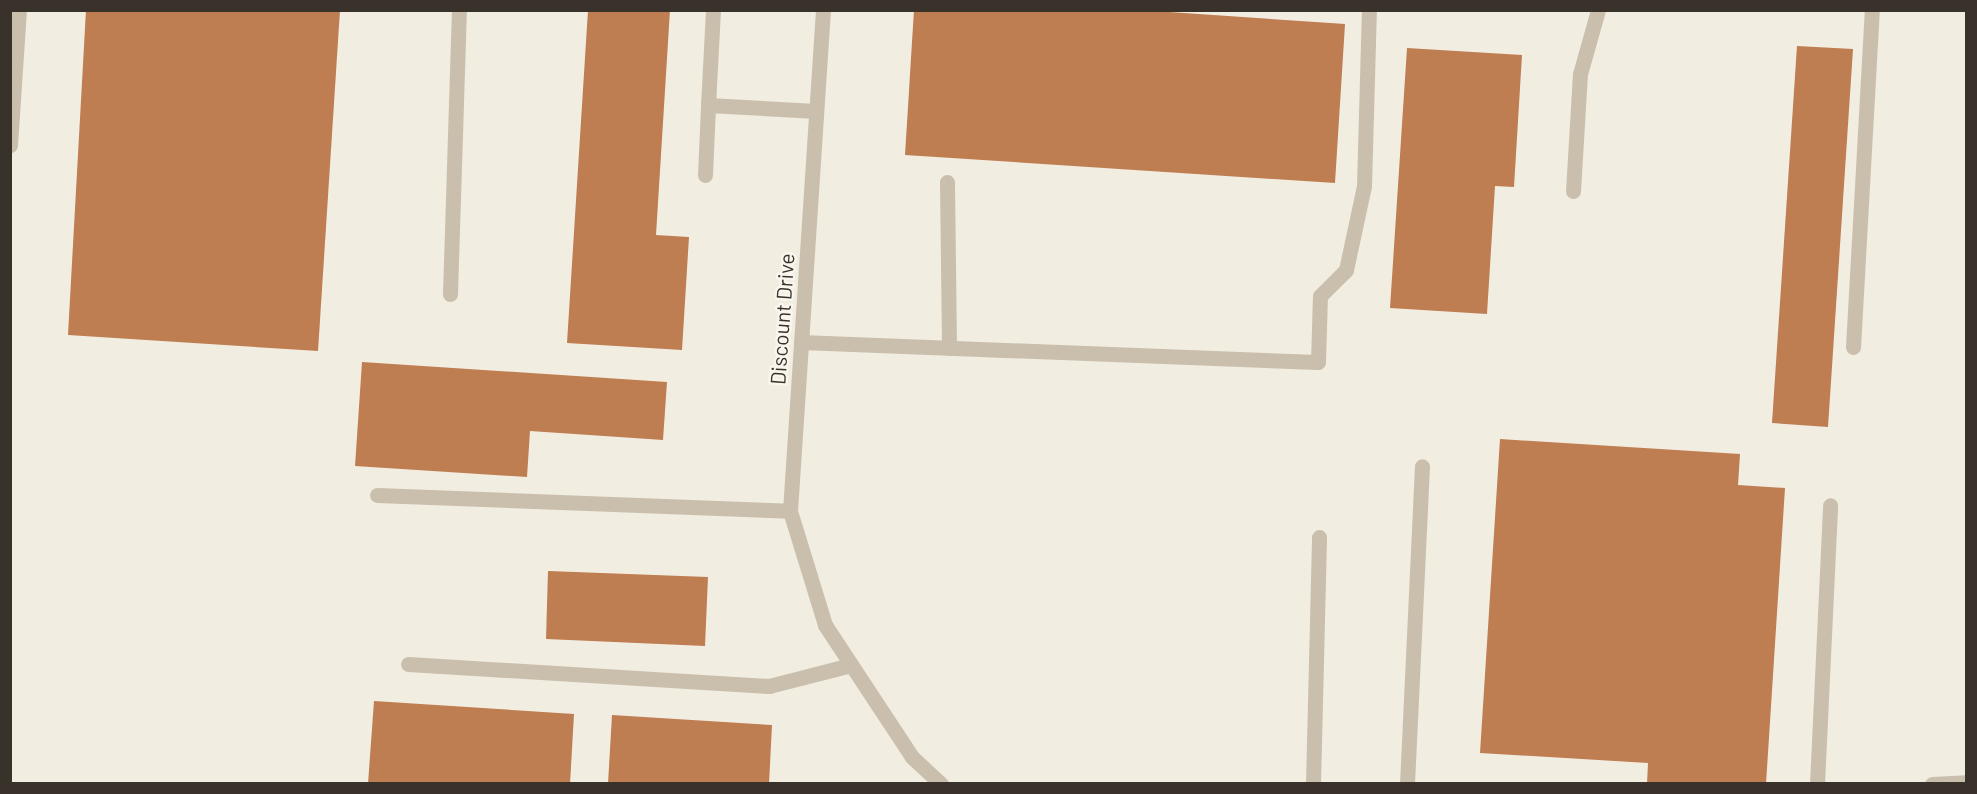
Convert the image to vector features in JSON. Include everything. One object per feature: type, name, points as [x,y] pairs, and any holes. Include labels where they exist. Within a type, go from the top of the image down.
[{"type":"street","points":[[10,145],[19,10]]},
{"type":"street","points":[[450,294],[459,10]]},
{"type":"street","points":[[705,175],[713,10]]},
{"type":"street","name":"Discount Drive","points":[[823,10],[790,511],[825,625],[912,757],[941,783]]},
{"type":"street","points":[[801,342],[1318,362],[1320,296],[1346,270],[1364,186],[1370,10]]},
{"type":"street","points":[[1573,191],[1580,74],[1598,10]]},
{"type":"street","points":[[1853,347],[1872,10]]},
{"type":"street","points":[[708,105],[816,111]]},
{"type":"street","points":[[947,182],[949,348]]},
{"type":"street","points":[[1407,783],[1422,466]]},
{"type":"street","points":[[377,495],[790,511]]},
{"type":"street","points":[[1817,783],[1830,505]]},
{"type":"street","points":[[1313,783],[1319,537]]},
{"type":"street","points":[[408,664],[769,686],[851,665]]},
{"type":"street","points":[[1932,783],[1966,782]]},
{"type":"building","points":[[86,10],[340,10],[318,351],[68,335]]},
{"type":"building","points":[[588,10],[670,10],[656,235],[689,237],[682,350],[567,343]]},
{"type":"building","points":[[914,10],[1140,10],[1345,24],[1335,183],[905,155]]},
{"type":"building","points":[[1797,46],[1853,49],[1828,427],[1772,423]]},
{"type":"building","points":[[1407,48],[1522,55],[1514,187],[1495,186],[1487,314],[1390,308]]},
{"type":"building","points":[[362,362],[667,382],[663,440],[530,431],[527,477],[355,466]]},
{"type":"building","points":[[1500,439],[1740,454],[1738,485],[1785,488],[1766,784],[1647,784],[1648,763],[1480,753]]},
{"type":"building","points":[[548,571],[708,577],[705,646],[546,639]]},
{"type":"building","points":[[374,701],[574,714],[570,784],[368,784]]},
{"type":"building","points":[[612,715],[772,725],[769,784],[608,784]]}]
